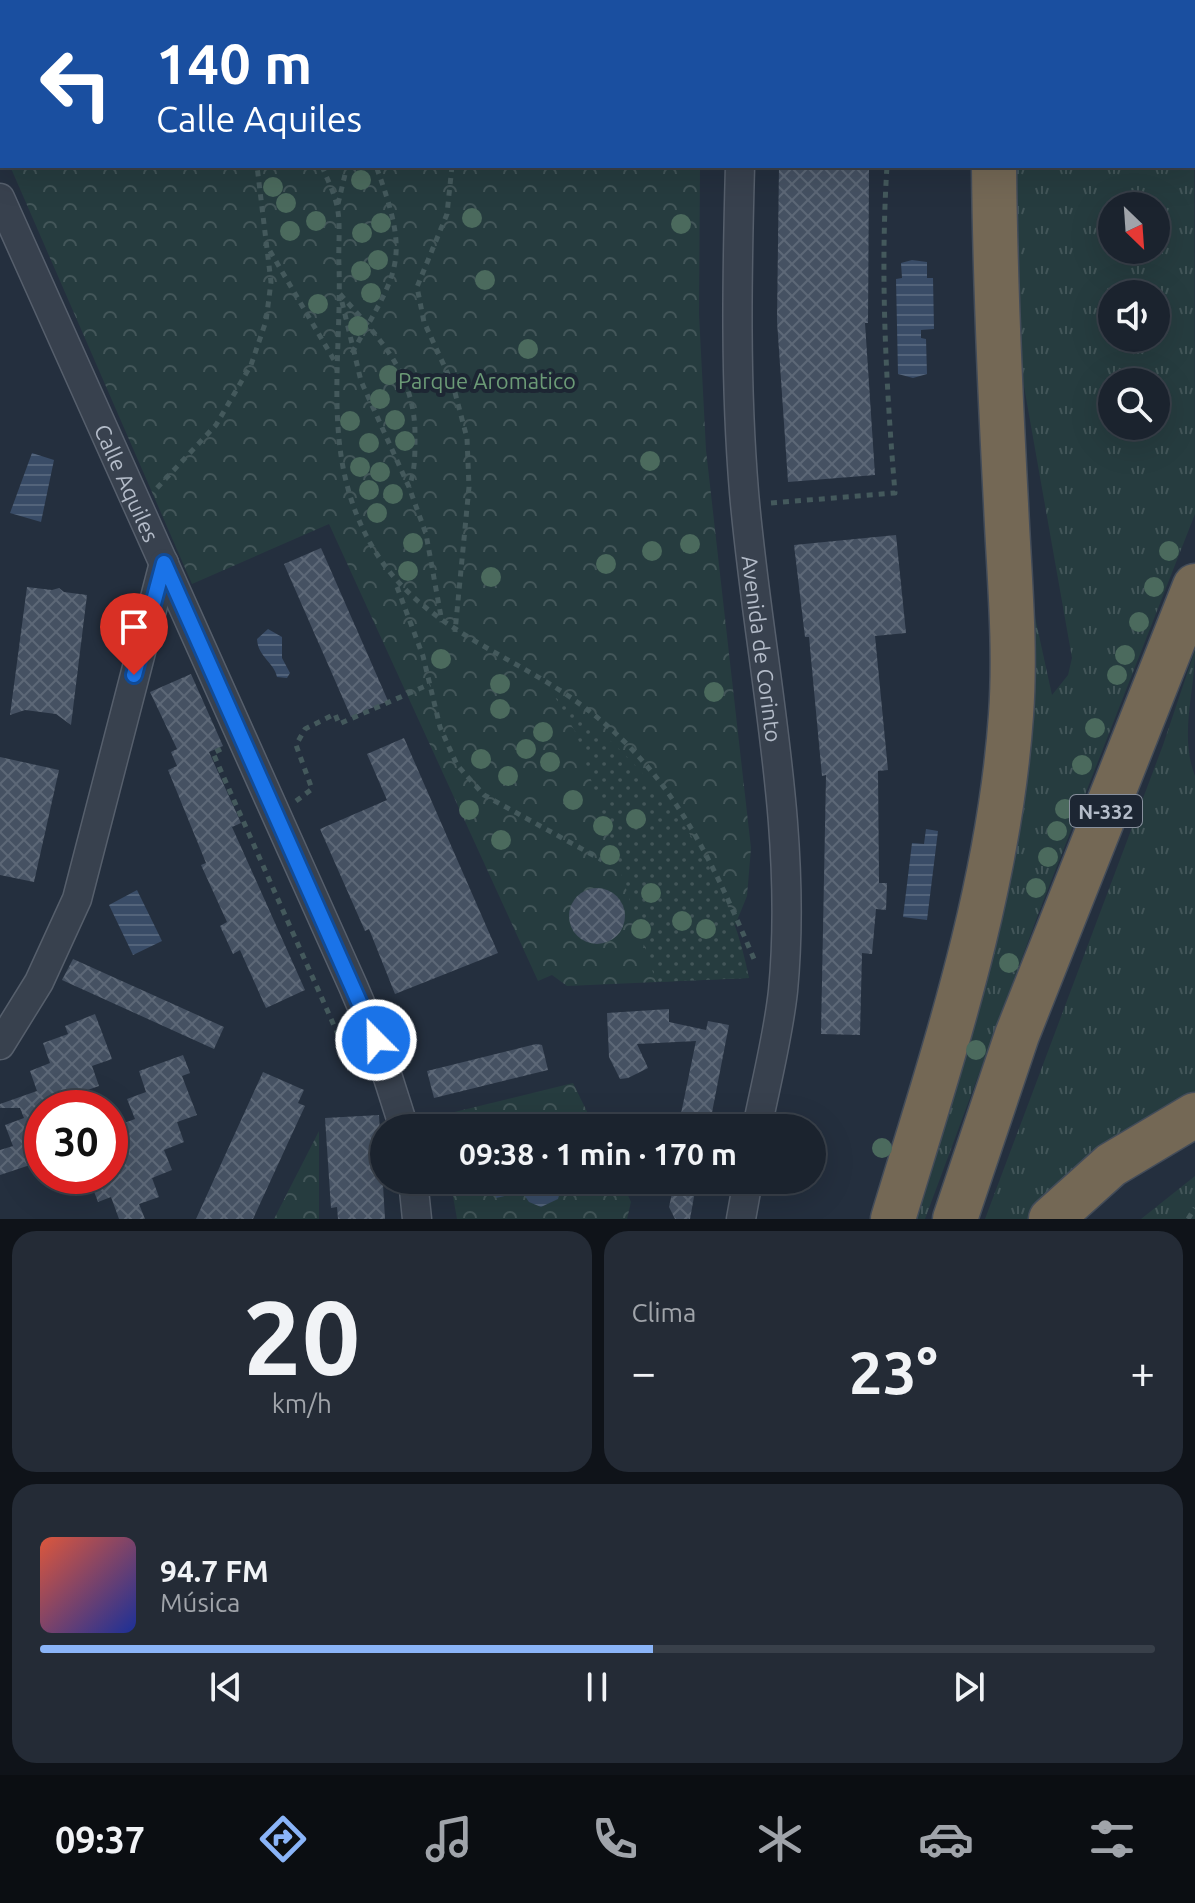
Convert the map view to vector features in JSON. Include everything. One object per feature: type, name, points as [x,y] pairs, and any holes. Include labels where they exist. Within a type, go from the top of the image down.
[{"type":"highway","points":[[893,1219],[943,1054],[988,887],[1007,769],[1012,634],[995,279],[994,168]]},
{"type":"highway","name":"N-332","points":[[955,1219],[1017,1035],[1195,586]]},
{"type":"highway","points":[[1051,1219],[1111,1165],[1195,1115]]},
{"type":"street","name":"Avenida de Corinto","points":[[740,168],[736,332],[744,493],[778,770],[785,881],[783,991],[760,1114]]},
{"type":"street","name":"Calle Aquiles","points":[[0,198],[164,563],[77,899],[39,982],[0,1045]]},
{"type":"street","points":[[164,563],[376,1040],[400,1114]]},
{"type":"street","points":[[414,1194],[417,1219]]},
{"type":"street","points":[[741,1219],[745,1194]]},
{"type":"path","points":[[164,479],[216,425],[251,365],[270,303],[269,248],[257,168]]},
{"type":"path","points":[[323,168],[337,207]]},
{"type":"path","points":[[347,168],[337,207],[340,293],[334,361],[337,429],[350,495],[367,538],[396,583],[416,634],[448,749],[468,778],[484,795],[602,860]]},
{"type":"path","points":[[352,353],[392,278],[398,249],[393,213],[377,168]]},
{"type":"path","points":[[452,168],[447,214],[417,287],[424,322],[453,385],[467,438],[469,487],[455,632]]},
{"type":"path","points":[[770,503],[895,493],[884,313],[883,241],[887,168]]},
{"type":"path","points":[[269,248],[334,361]]},
{"type":"path","points":[[340,293],[393,353],[410,391],[415,429],[409,487]]},
{"type":"path","points":[[340,293],[352,353],[371,407],[409,487],[433,562],[442,623]]},
{"type":"path","points":[[396,583],[455,632],[566,694],[631,748],[680,807],[705,849],[754,959]]},
{"type":"path","points":[[288,805],[308,795],[312,789],[296,745],[305,729],[335,714],[339,724],[430,684]]},
{"type":"path","points":[[231,745],[213,753],[340,1039],[346,1042],[359,1037]]},
{"type":"path","points":[[1188,1219],[1195,1208]]},
{"type":"green space","name":"Parque Aromatico","points":[[11,168],[700,168],[699,314],[706,450],[751,848],[747,896],[734,928],[749,978],[567,986],[552,975],[538,981],[329,524],[192,584]]},
{"type":"green space","points":[[1007,168],[1194,168],[1195,514],[1039,912],[925,1219],[907,1219],[1026,576],[1052,695],[1068,675],[1072,658],[1014,330]]},
{"type":"green space","points":[[1195,650],[1188,745],[1195,776],[1195,1101],[1032,1219],[985,1219],[1163,745]]},
{"type":"green space","points":[[555,697],[622,752],[679,819],[723,895],[749,978],[656,982],[576,733]]},
{"type":"green space","points":[[573,1083],[588,1114],[446,1114]]},
{"type":"green space","points":[[319,1131],[319,1219],[274,1219]]},
{"type":"green space","points":[[1195,1176],[1195,1219],[1141,1219]]},
{"type":"green space","points":[[453,1194],[627,1194],[631,1202],[627,1219],[457,1219]]},
{"type":"water","points":[[912,260],[927,262],[927,278],[933,278],[934,329],[921,330],[921,338],[926,339],[927,374],[913,378],[898,374],[896,279],[902,278],[901,263]]},
{"type":"water","points":[[32,453],[54,460],[41,522],[10,513]]},
{"type":"water","points":[[268,629],[282,637],[282,658],[290,673],[287,678],[277,677],[258,645],[257,639]]},
{"type":"water","points":[[926,829],[938,831],[927,920],[903,917],[912,843],[924,844]]},
{"type":"water","points":[[137,890],[162,941],[133,955],[109,905]]},
{"type":"water","points":[[523,1194],[559,1194],[558,1199],[541,1207],[529,1202]]},
{"type":"building","points":[[779,168],[869,168],[868,323],[865,323],[875,475],[788,482],[777,321]]},
{"type":"building","points":[[896,535],[906,633],[875,636],[888,770],[878,771],[879,883],[887,883],[886,910],[876,909],[872,954],[862,953],[860,1035],[821,1034],[826,775],[822,776],[809,637],[805,637],[794,545]]},
{"type":"building","points":[[321,548],[388,701],[351,717],[284,564]]},
{"type":"building","points":[[27,587],[59,588],[64,592],[87,595],[71,725],[56,714],[25,710],[10,715]]},
{"type":"building","points":[[191,674],[223,746],[209,752],[241,823],[232,827],[305,990],[266,1008],[240,950],[233,954],[220,926],[227,922],[201,865],[206,863],[168,770],[177,766],[171,752],[177,749],[150,692]]},
{"type":"building","points":[[404,738],[498,953],[395,994],[369,929],[365,931],[320,829],[387,800],[367,754]]},
{"type":"building","points":[[0,757],[59,770],[34,882],[0,875]]},
{"type":"building","points":[[597,888],[617,896],[625,916],[617,936],[597,944],[577,936],[569,916],[577,896]]},
{"type":"building","points":[[73,959],[224,1027],[214,1049],[62,980]]},
{"type":"building","points":[[669,1009],[669,1022],[706,1030],[708,1021],[729,1025],[712,1114],[681,1114],[696,1041],[637,1044],[648,1068],[620,1079],[609,1057],[607,1013]]},
{"type":"building","points":[[95,1014],[112,1059],[92,1066],[99,1086],[88,1090],[37,1090],[30,1071],[50,1063],[43,1043],[68,1034],[65,1026]]},
{"type":"building","points":[[542,1045],[548,1070],[434,1098],[427,1071]]},
{"type":"building","points":[[183,1055],[190,1073],[182,1076],[197,1115],[177,1122],[184,1142],[164,1150],[172,1170],[152,1178],[159,1197],[139,1204],[145,1219],[119,1219],[111,1197],[98,1202],[95,1194],[128,1194],[128,1122],[135,1119],[128,1099],[146,1092],[139,1071]]},
{"type":"building","points":[[263,1072],[304,1090],[298,1103],[305,1106],[253,1219],[196,1219]]},
{"type":"building","points":[[24,1096],[24,1118],[20,1108],[0,1108],[0,1104]]},
{"type":"building","points":[[370,1116],[370,1194],[384,1194],[385,1219],[338,1219],[337,1207],[331,1208],[325,1118]]},
{"type":"building","points":[[24,1118],[24,1167],[0,1175],[0,1150],[13,1146],[5,1125]]},
{"type":"building","points":[[672,1194],[694,1194],[690,1219],[675,1219],[669,1207]]},
{"type":"route","points":[[134,675],[164,563],[376,1040]]}]
